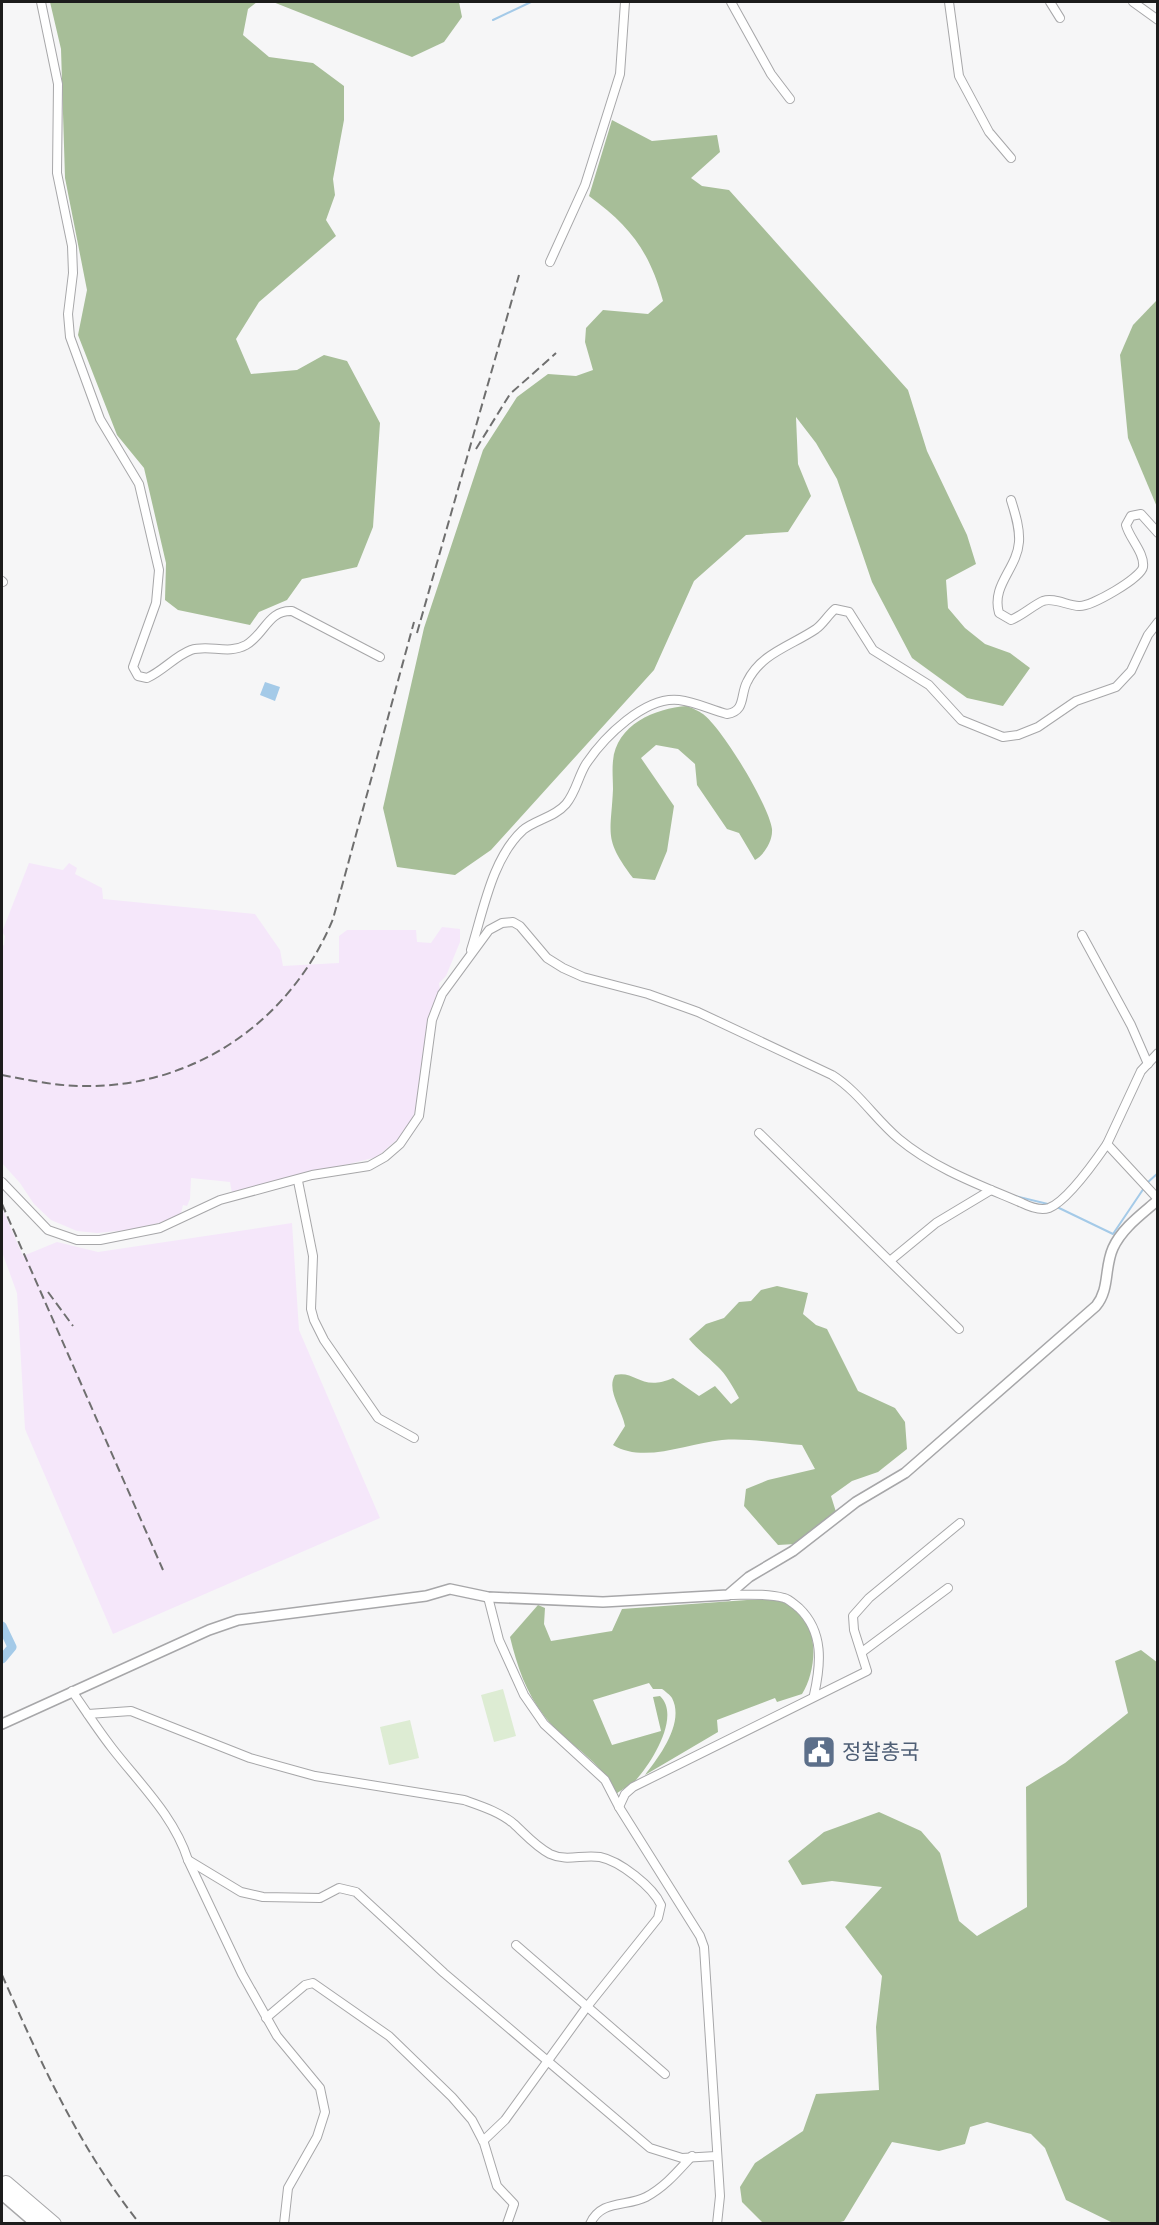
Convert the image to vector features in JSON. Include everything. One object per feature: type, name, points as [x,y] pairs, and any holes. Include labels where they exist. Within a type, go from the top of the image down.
[{"type":"highway","points":[[3,2182],[54,2223]]},
{"type":"main road","points":[[3,2182],[38,2223]]},
{"type":"street","points":[[41,2],[58,84],[57,173],[72,246],[73,273],[68,327],[100,419],[139,484],[159,570],[156,603],[136,657],[133,667],[135,672],[142,678],[147,678],[188,651],[239,648],[248,644],[270,619],[283,610],[292,611],[380,657]]},
{"type":"street","points":[[550,262],[585,185],[620,74],[624,2]]},
{"type":"street","points":[[731,2],[771,74],[790,99]]},
{"type":"street","points":[[949,2],[959,76],[989,132],[1011,158]]},
{"type":"street","points":[[1050,2],[1060,18]]},
{"type":"street","points":[[1133,2],[1158,20]]},
{"type":"street","points":[[1011,500],[1019,542],[1013,562],[997,591],[996,603],[999,613],[1011,620],[1043,601],[1079,606],[1090,605],[1135,579],[1143,569],[1143,562],[1127,531],[1126,525],[1131,516],[1141,514],[1158,533]]},
{"type":"street","points":[[470,954],[489,884],[511,844],[535,822],[565,806],[585,766],[613,734],[647,705],[660,700],[678,700],[720,712],[734,713],[740,707],[746,683],[755,669],[770,654],[814,630],[835,609],[849,612],[873,650],[929,685],[962,720],[1003,737],[1018,735],[1038,727],[1076,701],[1116,687],[1131,671],[1148,635],[1158,622]]},
{"type":"street","points":[[2,1182],[48,1230],[77,1240],[89,1240],[134,1235],[160,1228],[220,1200],[334,1170],[369,1166],[385,1157],[412,1130],[424,1098],[432,1020],[442,994],[489,930],[502,923],[513,922],[523,929],[547,958],[563,968],[584,977],[648,994],[698,1012],[832,1075],[844,1083],[897,1137],[912,1149],[940,1166],[1036,1209],[1053,1205],[1065,1196],[1107,1144],[1133,1085],[1158,1053]]},
{"type":"street","points":[[1082,935],[1131,1024],[1148,1064]]},
{"type":"street","points":[[759,1133],[959,1329]]},
{"type":"street","points":[[728,1595],[749,1577],[792,1551],[856,1502],[905,1473],[1104,1297],[1112,1250],[1123,1232],[1158,1199],[1107,1144]]},
{"type":"street","points":[[298,1180],[313,1256],[311,1309],[314,1320],[324,1340],[378,1418],[414,1438]]},
{"type":"street","points":[[891,1260],[936,1223],[991,1190]]},
{"type":"street","points":[[619,1807],[625,1794],[633,1787],[814,1695],[867,1671],[853,1616],[858,1608],[960,1523]]},
{"type":"street","points":[[862,1652],[948,1588]]},
{"type":"street","points":[[2,1724],[209,1630],[238,1620],[426,1596],[450,1589],[488,1597],[603,1602],[728,1595],[786,1598],[807,1617],[818,1640],[819,1669],[814,1695]]},
{"type":"street","points":[[488,1597],[499,1640],[524,1695],[544,1724],[605,1780],[619,1807],[700,1936],[704,1947],[720,2196],[717,2223]]},
{"type":"street","points":[[72,1691],[111,1747],[159,1806],[182,1843],[242,1974],[266,2018],[277,2036],[320,2088],[325,2112],[317,2137],[288,2188],[284,2223]]},
{"type":"street","points":[[88,1714],[132,1711],[250,1758],[315,1776],[464,1800],[486,1808],[513,1823],[535,1845],[550,1854],[563,1859],[600,1857],[611,1861],[641,1881],[657,1896],[661,1905],[658,1918],[586,2008],[505,2120],[483,2141]]},
{"type":"street","points":[[188,1860],[242,1892],[263,1897],[320,1898],[339,1888],[356,1892],[444,1973],[650,2148],[682,2158],[716,2156]]},
{"type":"street","points":[[516,1945],[586,2008],[665,2074]]},
{"type":"street","points":[[266,2018],[305,1985],[314,1983],[389,2036],[465,2112],[483,2141],[497,2186],[514,2204],[507,2223]]},
{"type":"street","points":[[590,2223],[593,2216],[606,2207],[646,2197],[664,2185],[692,2156]]},
{"type":"shaded area","points":[[29,863],[63,870],[69,863],[77,868],[75,874],[102,888],[103,899],[255,914],[280,950],[283,966],[339,963],[339,936],[347,930],[416,930],[417,942],[431,943],[442,927],[460,929],[460,942],[446,976],[439,983],[440,990],[417,1106],[410,1125],[377,1157],[232,1193],[230,1182],[191,1178],[190,1199],[187,1206],[183,1205],[181,1213],[172,1220],[128,1230],[97,1233],[77,1231],[51,1220],[34,1204],[20,1183],[2,1163],[2,946],[5,936],[2,932]]},
{"type":"shaded area","points":[[2,1208],[23,1256],[57,1242],[98,1252],[292,1223],[299,1330],[380,1518],[113,1634],[25,1429],[17,1293],[2,1252]]},
{"type":"green space","points":[[50,2],[257,2],[248,9],[243,35],[269,57],[313,63],[344,86],[344,120],[333,179],[335,195],[326,220],[336,236],[259,302],[236,339],[251,374],[297,370],[324,355],[347,361],[380,423],[373,527],[357,567],[302,579],[287,600],[259,612],[250,625],[178,610],[165,600],[166,563],[144,468],[117,435],[78,335],[87,290],[65,178],[61,49]]},
{"type":"green space","points":[[273,2],[459,2],[462,17],[444,42],[412,57]]},
{"type":"green space","points":[[612,120],[652,141],[717,135],[720,152],[691,178],[702,186],[729,190],[908,390],[927,451],[967,535],[976,564],[946,580],[948,608],[965,628],[985,644],[1010,653],[1030,668],[1003,706],[967,698],[912,658],[872,582],[837,479],[816,443],[796,417],[798,464],[811,496],[788,532],[746,535],[694,581],[654,670],[491,850],[455,875],[397,867],[383,808],[424,628],[483,450],[517,397],[548,374],[576,376],[593,370],[585,342],[586,328],[603,310],[648,314],[663,301],[652,268],[636,241],[616,218],[589,196]]},
{"type":"green space","points":[[1157,300],[1157,507],[1128,438],[1120,355],[1133,325]]},
{"type":"green space","points":[[687,706],[712,722],[733,751],[763,803],[772,829],[771,838],[765,851],[755,860],[739,833],[727,829],[697,785],[695,764],[678,749],[656,745],[641,758],[674,806],[667,851],[655,880],[633,878],[617,854],[611,836],[613,764],[616,748],[629,728],[639,721],[662,710]]},
{"type":"green space","points":[[777,1286],[808,1293],[803,1314],[816,1325],[827,1329],[858,1391],[895,1408],[905,1422],[907,1449],[878,1472],[852,1481],[831,1496],[836,1512],[795,1544],[778,1545],[744,1506],[746,1489],[768,1480],[815,1469],[802,1445],[752,1440],[722,1440],[652,1453],[625,1450],[613,1445],[625,1426],[612,1387],[615,1375],[628,1375],[653,1383],[673,1378],[699,1396],[715,1386],[731,1404],[739,1398],[729,1381],[689,1339],[706,1324],[724,1318],[739,1302],[751,1301],[761,1290]]},
{"type":"green space","points":[[747,1600],[780,1601],[793,1607],[803,1616],[813,1642],[813,1656],[812,1670],[802,1694],[777,1702],[775,1698],[717,1720],[718,1732],[645,1775],[657,1759],[673,1729],[675,1708],[672,1698],[662,1689],[653,1689],[649,1683],[593,1700],[612,1745],[661,1731],[653,1697],[660,1696],[666,1705],[666,1727],[656,1751],[636,1780],[616,1794],[602,1771],[554,1727],[538,1708],[523,1679],[510,1637],[538,1605],[545,1608],[544,1624],[551,1641],[612,1631],[622,1609]]},
{"type":"green space","points":[[1141,1650],[1158,1663],[1157,2223],[1113,2223],[1066,2200],[1045,2148],[1031,2134],[987,2122],[970,2127],[965,2144],[939,2151],[892,2142],[844,2221],[837,2223],[763,2223],[742,2202],[740,2187],[755,2163],[803,2131],[816,2094],[879,2090],[876,2027],[882,1976],[845,1927],[882,1887],[832,1881],[802,1885],[788,1861],[824,1832],[879,1812],[921,1831],[940,1853],[959,1921],[977,1936],[1027,1907],[1026,1787],[1065,1763],[1128,1713],[1115,1661]]},
{"type":"green space","points":[[503,1689],[516,1736],[494,1742],[481,1695]]},
{"type":"green space","points":[[410,1720],[419,1758],[389,1765],[380,1727]]},
{"type":"water","points":[[265,682],[280,687],[275,701],[260,695]]},
{"type":"waterway","points":[[493,20],[531,2]]},
{"type":"waterway","points":[[1147,1183],[1158,1173]]},
{"type":"waterway","points":[[1057,1207],[1113,1234],[1144,1188]]},
{"type":"waterway","points":[[1011,1195],[1052,1205]]},
{"type":"waterway","points":[[2,1626],[12,1647],[2,1659]]},
{"type":"railway","points":[[417,633],[519,275]]},
{"type":"railway","points":[[476,449],[510,394],[556,353]]},
{"type":"railway","points":[[2,1075],[52,1084],[83,1086],[124,1084],[163,1075],[200,1061],[234,1042],[265,1017],[292,988],[315,956],[333,919],[414,622]]},
{"type":"railway","points":[[2,1204],[163,1570]]},
{"type":"railway","points":[[48,1292],[73,1326]]},
{"type":"railway","points":[[2,1975],[31,2040],[80,2135],[118,2195],[140,2224]]},
{"type":"place","name":"정찰총국","points":[[819,1752]]}]
